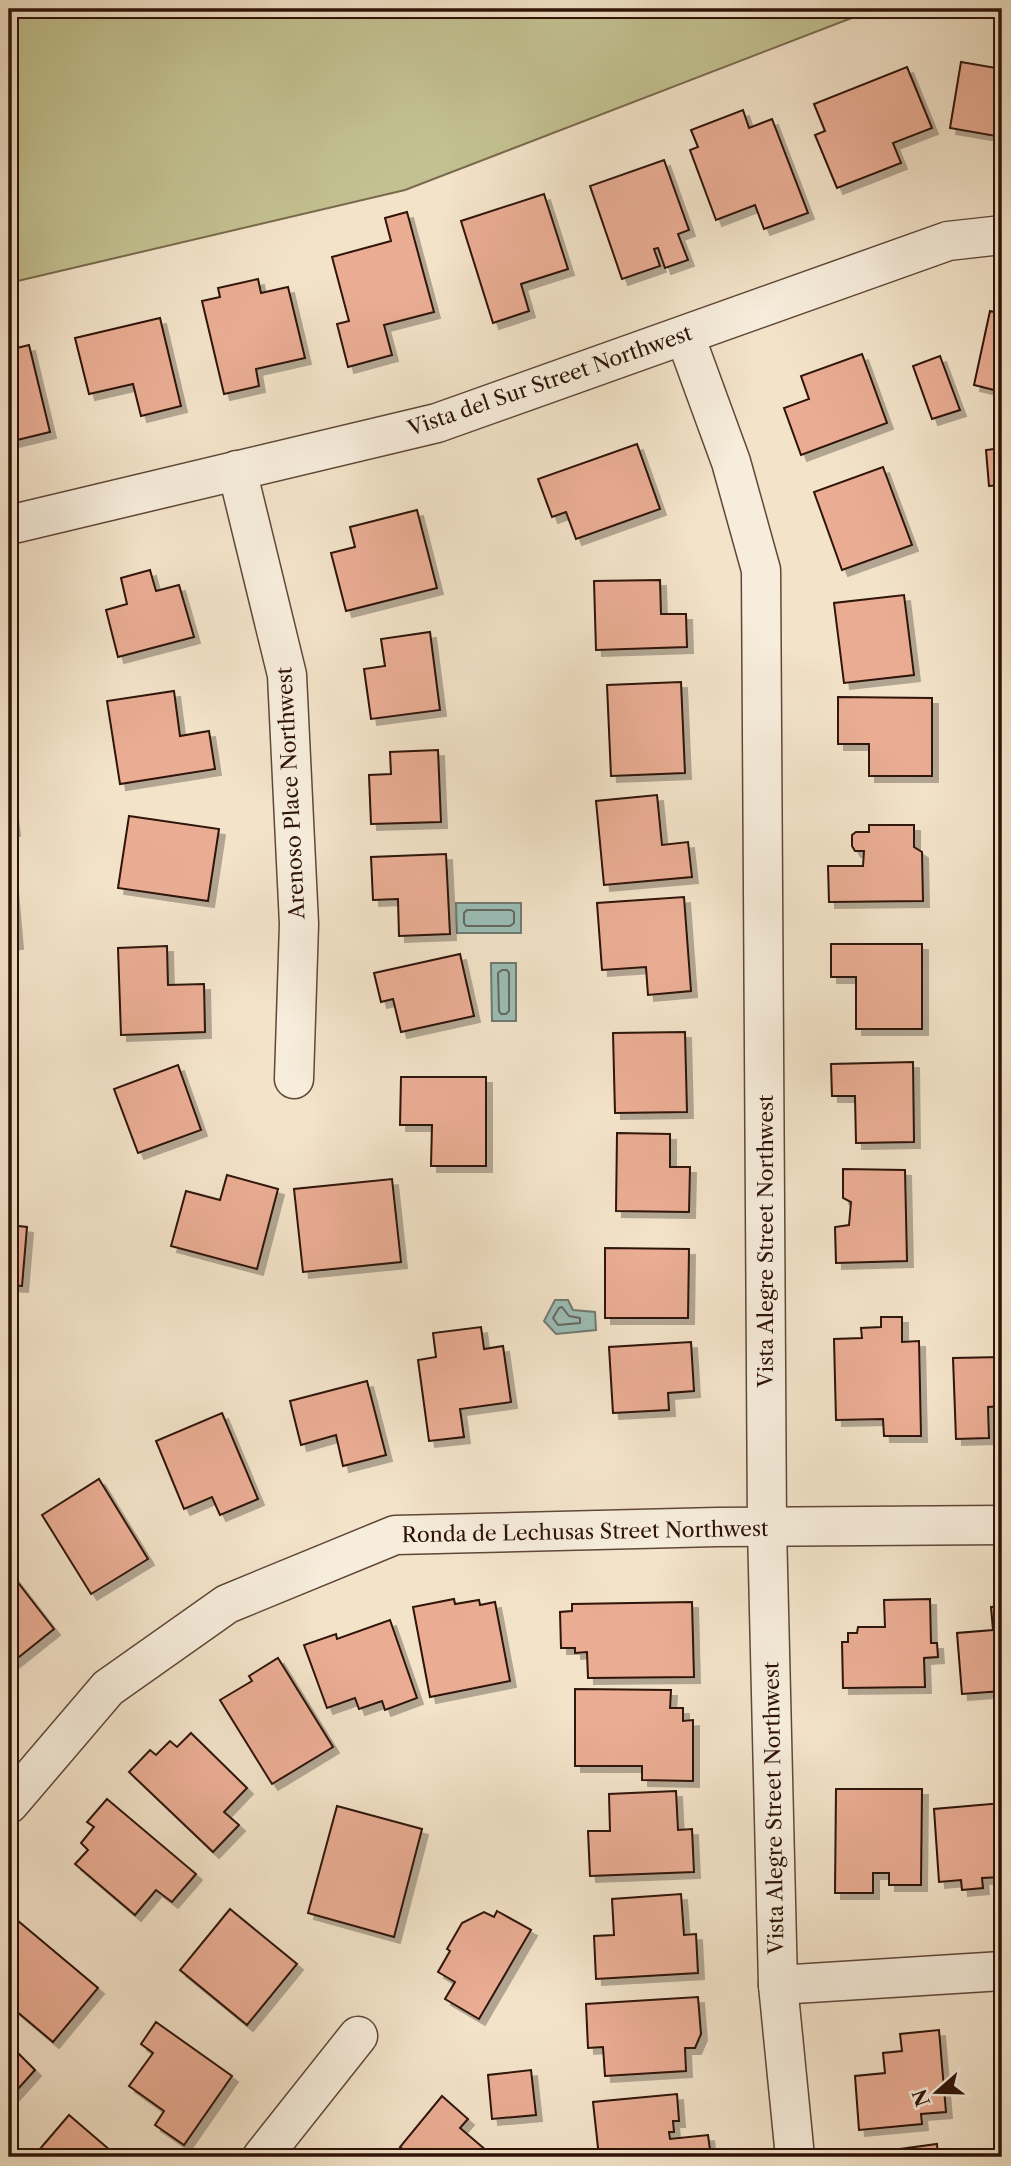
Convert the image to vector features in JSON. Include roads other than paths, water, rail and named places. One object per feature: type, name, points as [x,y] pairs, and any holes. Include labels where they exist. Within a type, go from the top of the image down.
[{"type":"street","name":"Vista del Sur Street Northwest","points":[[9,525],[437,423],[948,241],[1002,235]]},
{"type":"street","name":"Vista Alegre Street Northwest","points":[[685,336],[731,462],[761,570],[767,1527],[778,1985],[794,2157]]},
{"type":"street","name":"Arenoso Place Northwest","points":[[237,470],[287,675],[299,924],[294,1079]]},
{"type":"street","name":"Ronda de Lechusas Street Northwest","points":[[11,1798],[108,1688],[227,1604],[395,1535],[1002,1525]]},
{"type":"street","points":[[778,1985],[1002,1971]]},
{"type":"street","points":[[262,2157],[358,2036]]},
{"type":"water","points":[[456,903],[521,903],[521,933],[457,933]]},
{"type":"water","points":[[491,963],[516,963],[516,1021],[492,1021]]},
{"type":"water","points":[[555,1300],[568,1300],[573,1310],[595,1312],[596,1330],[556,1334],[544,1321]]}]
